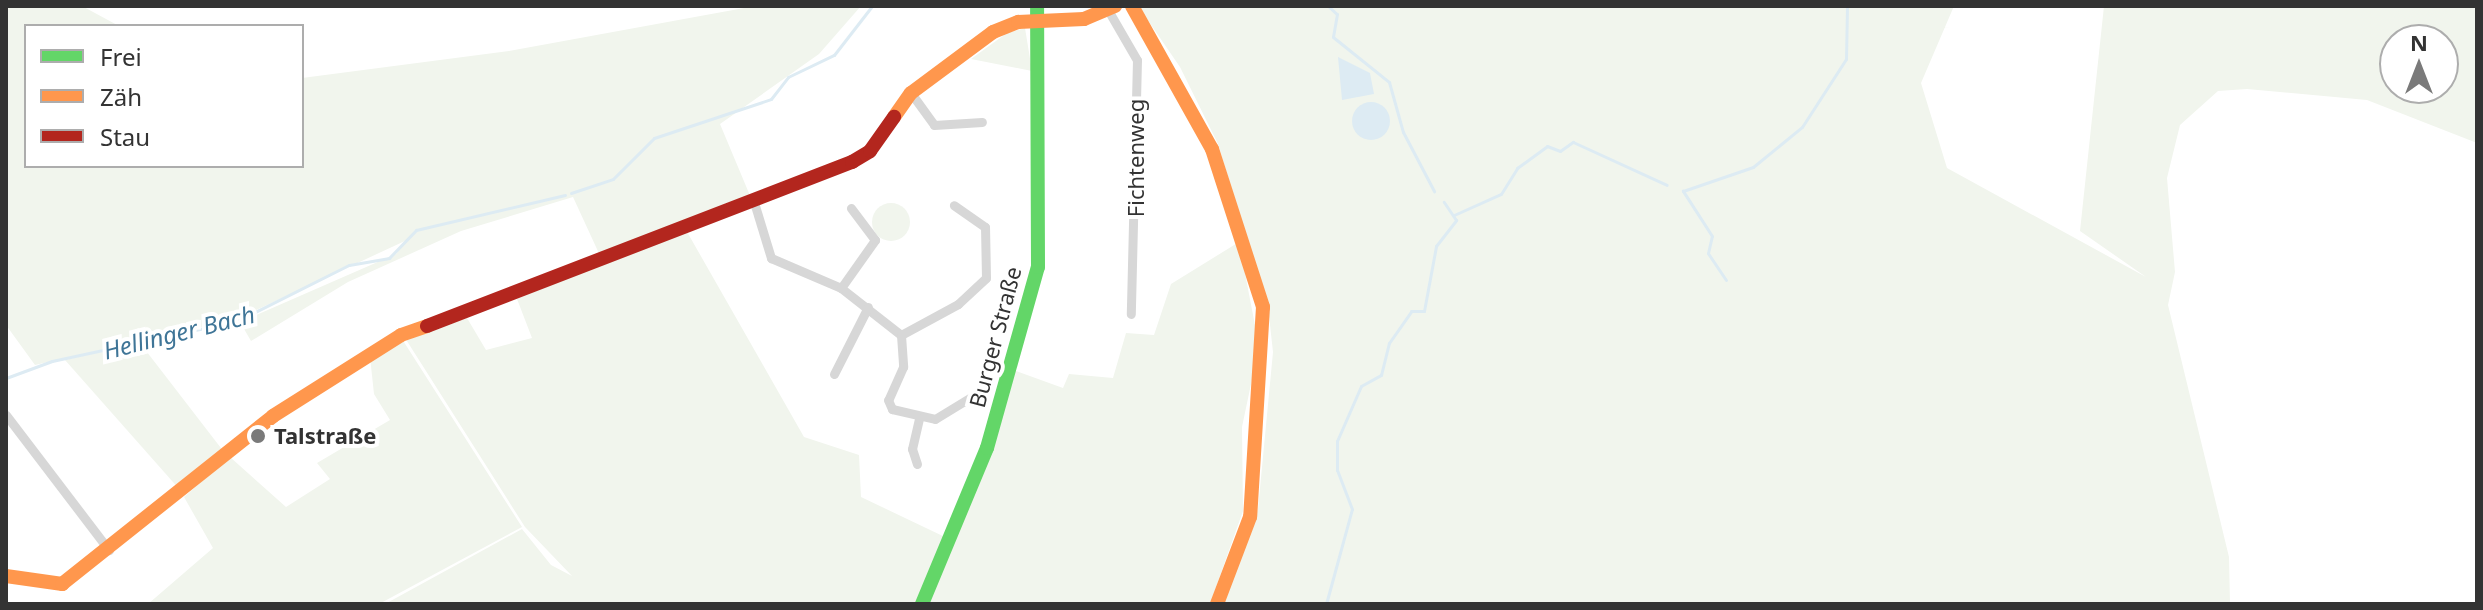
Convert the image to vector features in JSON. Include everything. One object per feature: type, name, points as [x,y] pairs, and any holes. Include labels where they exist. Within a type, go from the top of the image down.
[{"type":"street","points":[[1132,6],[1151,34],[1212,149],[1263,307],[1250,517],[1217,604]]},
{"type":"street","points":[[6,576],[62,584],[109,550],[273,416],[370,352],[870,151],[911,93],[993,32],[1037,13],[1112,8]]},
{"type":"street","name":"Fichtenweg","points":[[1112,8],[1137,60],[1131,314]]},
{"type":"street","name":"Burger Straße","points":[[922,604],[987,448],[1038,267],[1037,13]]},
{"type":"street","points":[[911,93],[934,125],[982,122]]},
{"type":"street","points":[[753,199],[771,258],[841,288],[901,335],[903,367],[888,405],[919,419],[946,417],[976,394]]},
{"type":"street","points":[[901,335],[958,304],[986,278],[985,227],[954,205]]},
{"type":"street","points":[[841,288],[875,240],[851,208]]},
{"type":"street","points":[[834,374],[868,307]]},
{"type":"street","points":[[6,415],[109,550]]},
{"type":"street","points":[[917,464],[912,449],[919,419]]},
{"type":"shaded area","points":[[6,6],[82,6],[115,24],[24,24],[24,168],[304,168],[304,78],[509,51],[755,6],[861,6],[819,54],[720,124],[751,198],[602,260],[573,197],[461,231],[348,282],[251,341],[240,322],[396,254],[407,240],[237,319],[35,365],[6,325]]},
{"type":"shaded area","points":[[1138,6],[1954,6],[1921,83],[1947,168],[2146,277],[2080,231],[2104,6],[2477,6],[2477,143],[2367,100],[2247,89],[2218,91],[2180,125],[2167,178],[2175,272],[2168,305],[2229,557],[2230,604],[1224,604],[1258,509],[1273,352],[1268,307],[1218,144],[1180,67]]},
{"type":"shaded area","points":[[1025,28],[1032,71],[971,59],[1007,33]]},
{"type":"shaded area","points":[[1338,57],[1370,73],[1374,94],[1342,100]]},
{"type":"shaded area","points":[[1371,102],[1385,107],[1390,121],[1385,135],[1371,140],[1357,135],[1352,121],[1357,107]]},
{"type":"shaded area","points":[[891,203],[904,209],[910,222],[904,235],[891,241],[878,235],[872,222],[878,209]]},
{"type":"shaded area","points":[[686,230],[804,437],[859,455],[861,497],[947,538],[919,604],[385,604],[522,529],[551,565],[572,576],[525,527],[405,338],[467,318],[486,350],[532,338],[517,299]]},
{"type":"shaded area","points":[[1239,242],[1259,346],[1242,427],[1243,511],[1210,604],[925,604],[1013,370],[1063,388],[1069,374],[1113,378],[1126,333],[1154,335],[1171,284]]},
{"type":"shaded area","points":[[402,339],[522,527],[379,604],[148,604],[213,548],[184,497],[230,457],[286,507],[330,479],[317,463],[390,420],[374,394],[370,357]]},
{"type":"shaded area","points":[[140,343],[224,452],[180,490],[65,360]]},
{"type":"waterway","name":"Hellinger Bach","points":[[571,193],[613,179],[654,138],[771,99],[788,77],[834,55],[872,6]]},
{"type":"waterway","points":[[1328,6],[1337,14],[1333,37],[1389,82],[1403,132],[1434,191]]},
{"type":"waterway","points":[[1726,280],[1708,253],[1712,236],[1683,191],[1753,167],[1802,127],[1846,59],[1847,6]]},
{"type":"waterway","points":[[1454,215],[1501,194],[1517,168],[1547,146],[1560,151],[1573,142],[1667,185]]},
{"type":"waterway","name":"Hellinger Bach","points":[[6,378],[52,361],[237,321],[349,265],[389,258],[416,230],[565,195]]},
{"type":"waterway","points":[[1326,604],[1352,509],[1337,470],[1337,441],[1361,386],[1381,375],[1389,343],[1411,311],[1424,311],[1436,246],[1456,220],[1444,202]]},
{"type":"traffic: fast","points":[[922,604],[987,448],[1038,267],[1037,6]]},
{"type":"traffic: slow","points":[[894,117],[911,93],[993,32],[1018,22],[1084,19],[1115,6]]},
{"type":"traffic: slow","points":[[1132,6],[1212,149],[1263,307],[1250,517],[1217,604]]},
{"type":"traffic: slow","points":[[6,576],[62,584],[273,416],[401,335],[427,326]]},
{"type":"traffic: jam","points":[[427,326],[852,162],[870,151],[894,117]]},
{"type":"place","name":"Talstraße","points":[[258,436]]}]
